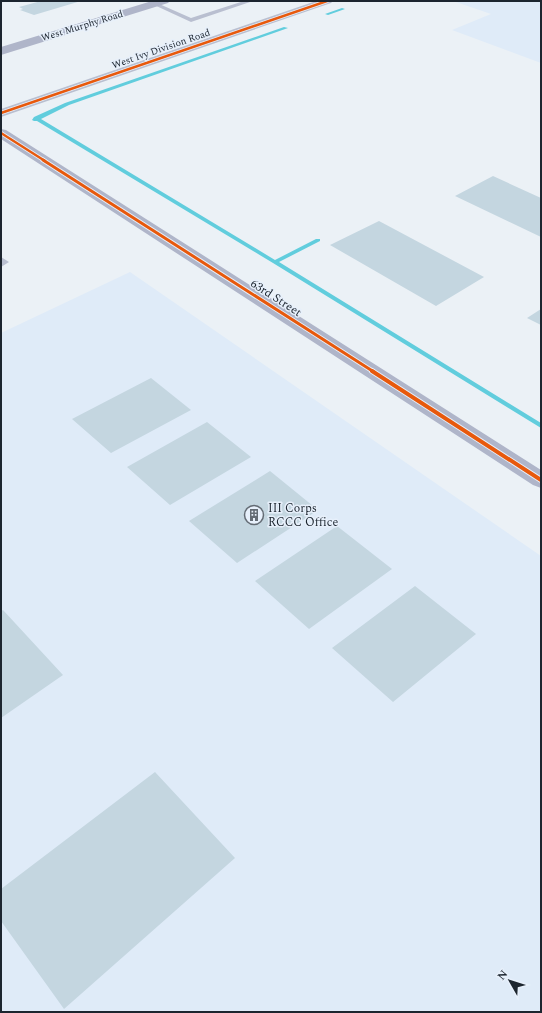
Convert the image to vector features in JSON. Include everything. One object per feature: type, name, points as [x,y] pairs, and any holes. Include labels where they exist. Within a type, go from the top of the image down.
[{"type":"street","name":"West Ivy Division Road","points":[[1,112],[327,1]]},
{"type":"street","name":"West Murphy Road","points":[[1,51],[159,2]]},
{"type":"street","name":"63rd Street","points":[[1,133],[541,480]]},
{"type":"lane","points":[[159,2],[191,20],[250,1]]},
{"type":"lane","points":[[1,259],[5,262],[1,264]]},
{"type":"shaded area","points":[[453,1],[541,1],[541,63],[452,30],[491,14]]},
{"type":"shaded area","points":[[130,272],[541,556],[541,1012],[1,1012],[1,333]]},
{"type":"building","points":[[41,1],[81,1],[34,15],[20,10],[23,9],[19,7]]},
{"type":"building","points":[[493,176],[541,198],[541,237],[455,196]]},
{"type":"building","points":[[379,221],[484,277],[436,306],[330,245]]},
{"type":"building","points":[[541,309],[541,325],[527,318]]},
{"type":"building","points":[[151,378],[191,410],[111,453],[72,419]]},
{"type":"building","points":[[207,422],[251,457],[170,505],[127,467]]},
{"type":"building","name":"III Corps RCCC Office","points":[[270,471],[318,510],[237,563],[189,521]]},
{"type":"building","points":[[337,526],[392,569],[309,629],[255,581]]},
{"type":"building","points":[[415,586],[476,634],[393,702],[332,648]]},
{"type":"building","points":[[3,610],[63,675],[1,718],[1,611]]},
{"type":"building","points":[[155,772],[235,858],[64,1009],[1,921],[1,889]]},
{"type":"waterway","points":[[327,14],[343,9]]},
{"type":"waterway","points":[[37,119],[67,104],[286,28]]},
{"type":"waterway","points":[[37,119],[275,262]]},
{"type":"waterway","points":[[275,262],[318,240]]},
{"type":"waterway","points":[[275,262],[541,426]]},
{"type":"cycle path","points":[[1,113],[327,1]]},
{"type":"cycle path","points":[[1,133],[541,480]]},
{"type":"place","name":"III Corps RCCC Office","points":[[254,515]]}]
